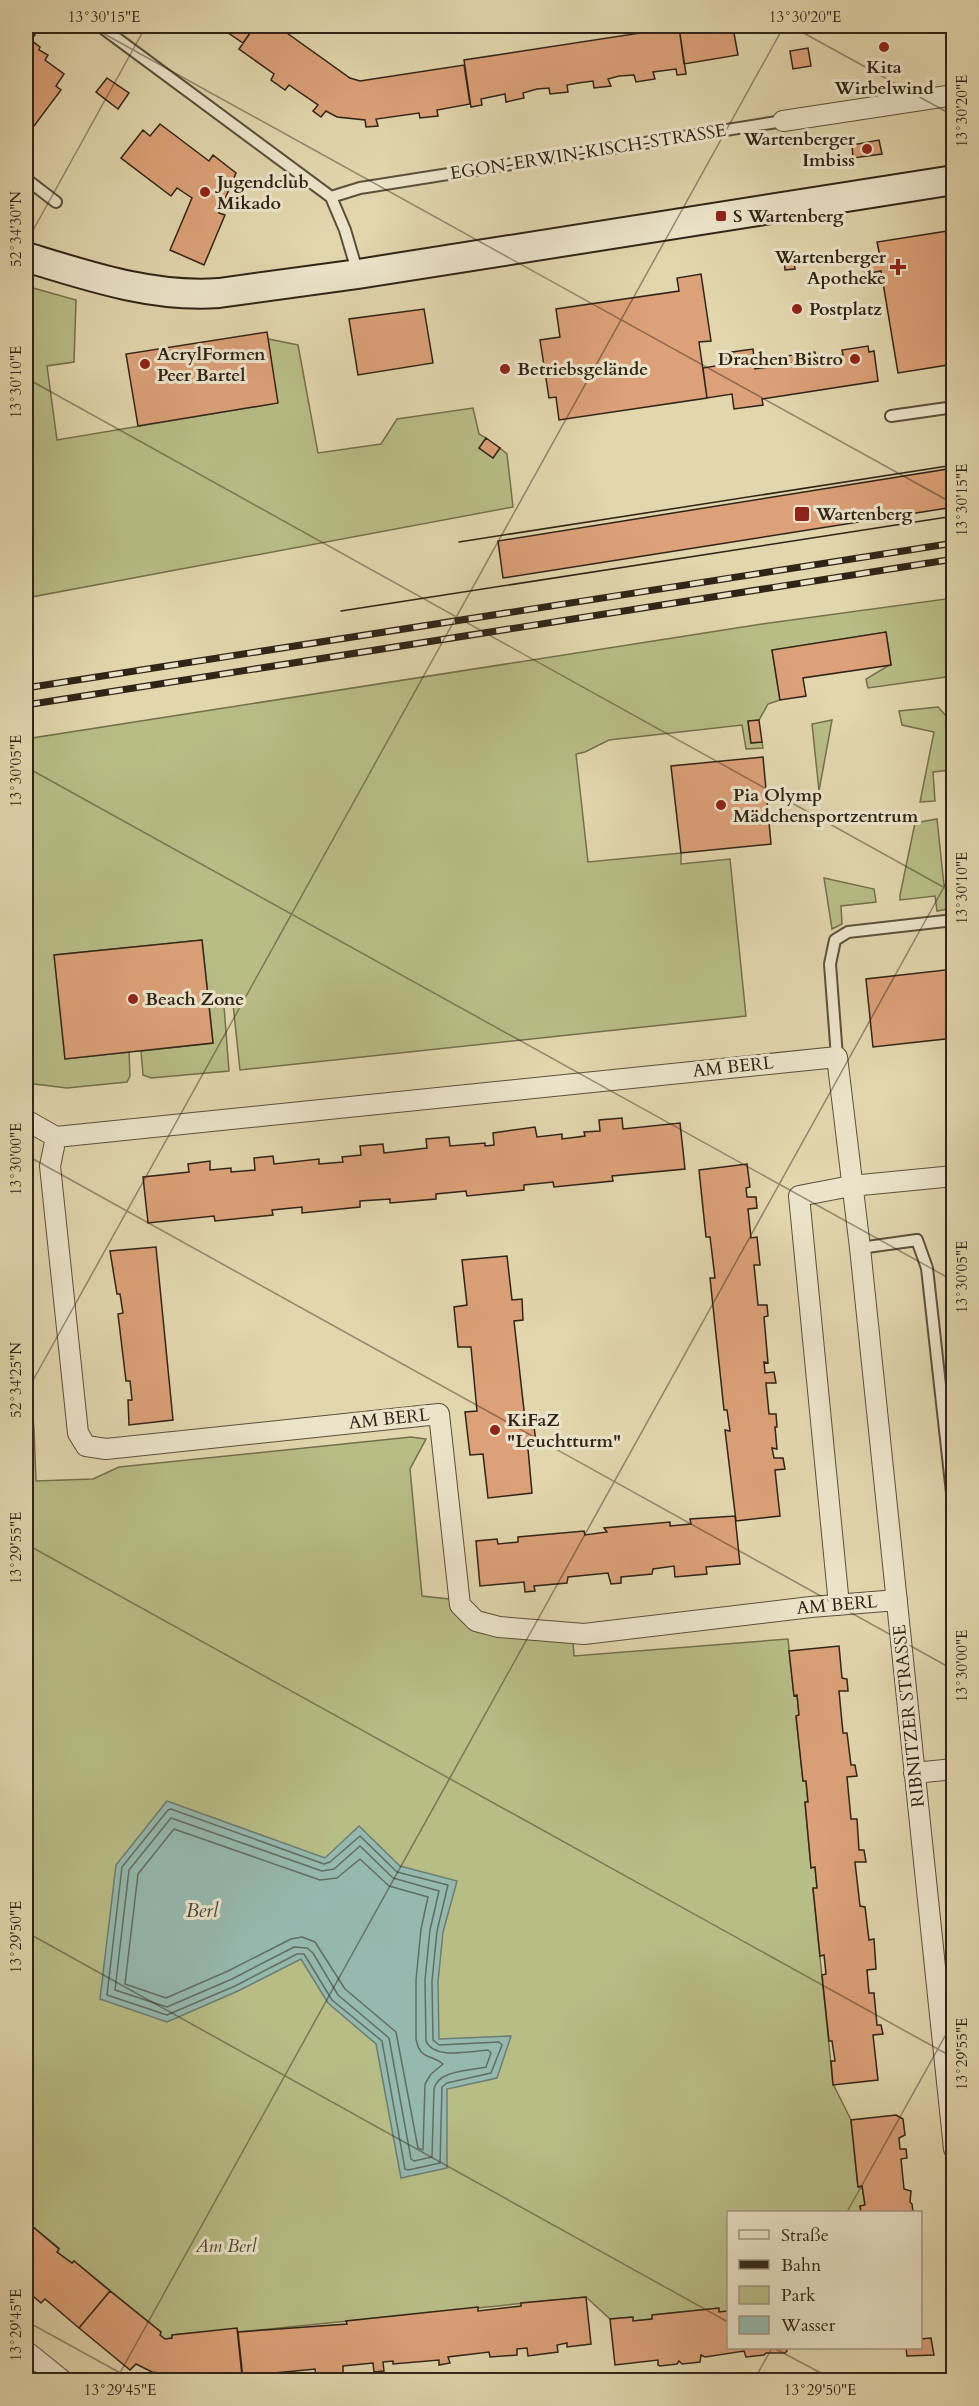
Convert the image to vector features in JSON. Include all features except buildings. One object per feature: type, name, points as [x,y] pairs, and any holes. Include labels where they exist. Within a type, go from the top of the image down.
[{"type":"street","name":"EGON-ERWIN-KISCH-STRASSE","points":[[783,121],[954,95]]},
{"type":"street","points":[[26,258],[160,292],[199,294],[358,274],[954,180]]},
{"type":"street","name":"AM BERL","points":[[837,1057],[56,1137],[50,1167],[78,1433],[86,1446],[106,1449],[439,1414],[460,1605],[476,1621],[499,1627],[584,1634],[897,1600]]},
{"type":"street","name":"RIBNITZER STRASSE","points":[[837,1057],[860,1248],[954,2149]]},
{"type":"street","points":[[26,1120],[56,1137]]},
{"type":"street","points":[[838,1605],[799,1196],[851,1186],[954,1176]]},
{"type":"street","points":[[914,1773],[954,1769]]},
{"type":"street","points":[[26,2351],[62,2380]]},
{"type":"lane","points":[[100,26],[331,197],[345,231],[358,274]]},
{"type":"lane","name":"EGON-ERWIN-KISCH-STRASSE","points":[[331,197],[360,188],[783,121]]},
{"type":"lane","points":[[26,179],[56,202]]},
{"type":"lane","points":[[891,416],[954,407]]},
{"type":"lane","points":[[837,1057],[830,964],[835,940],[848,932],[954,920]]},
{"type":"lane","points":[[860,1248],[917,1240],[927,1268],[954,1511]]},
{"type":"green space","points":[[26,286],[76,300],[74,362],[47,366],[57,440],[277,403],[268,339],[298,345],[318,453],[381,444],[397,419],[473,408],[479,434],[486,438],[479,448],[493,458],[500,448],[507,454],[513,507],[26,598]]},
{"type":"green space","points":[[953,598],[953,676],[868,688],[866,679],[891,664],[886,632],[772,650],[780,700],[768,704],[759,720],[748,722],[751,743],[762,742],[763,748],[746,749],[742,725],[609,740],[576,754],[588,862],[681,853],[681,864],[730,859],[746,1016],[240,1070],[233,1004],[224,1006],[229,1071],[151,1078],[143,1075],[141,1051],[213,1043],[202,940],[55,955],[65,1059],[129,1052],[130,1076],[127,1082],[67,1088],[26,1083],[26,739],[762,624]]},
{"type":"green space","points":[[938,707],[949,719],[953,758],[949,758],[951,770],[933,772],[935,801],[920,802],[934,732],[902,725],[899,711]]},
{"type":"green space","points":[[832,720],[819,791],[812,724]]},
{"type":"green space","points":[[937,819],[944,885],[954,885],[953,908],[937,911],[935,896],[900,900],[900,895],[915,823]]},
{"type":"green space","points":[[824,878],[874,889],[876,902],[841,906],[842,924],[832,929]]},
{"type":"green space","name":"Am Berl","points":[[26,1376],[29,1376],[36,1481],[93,1479],[119,1467],[411,1437],[426,1439],[410,1469],[422,1596],[449,1599],[462,1620],[477,1630],[503,1636],[573,1642],[574,1656],[788,1639],[794,1695],[797,1695],[799,1715],[796,1716],[803,1781],[806,1781],[808,1802],[805,1803],[811,1867],[815,1867],[817,1888],[813,1889],[833,2084],[851,2120],[858,2187],[862,2186],[865,2205],[860,2206],[861,2211],[727,2211],[727,2311],[719,2312],[718,2308],[653,2315],[652,2319],[633,2321],[632,2317],[610,2319],[586,2297],[238,2332],[237,2329],[172,2335],[172,2338],[165,2339],[160,2335],[161,2332],[74,2261],[72,2263],[57,2252],[59,2248],[26,2221]]},
{"type":"water","name":"Berl","points":[[167,1801],[325,1858],[359,1826],[400,1866],[457,1881],[443,1932],[438,1982],[439,2039],[511,2036],[497,2078],[447,2089],[447,2168],[401,2178],[376,2044],[328,2003],[301,1959],[238,1991],[167,2022],[100,1999],[116,1865]]},
{"type":"tram line","points":[[459,542],[954,465]]},
{"type":"tram line","points":[[341,611],[954,516]]},
{"type":"railway","points":[[26,688],[954,543]]},
{"type":"railway","points":[[26,705],[954,559]]},
{"type":"place","name":"Kita Wirbelwind","points":[[884,47]]},
{"type":"place","name":"Wartenberger Imbiss","points":[[867,149]]},
{"type":"place","name":"Jugendclub Mikado","points":[[205,192]]},
{"type":"place","name":"S Wartenberg","points":[[721,216]]},
{"type":"place","name":"Wartenberger Apotheke","points":[[898,267]]},
{"type":"place","name":"Postplatz","points":[[797,309]]},
{"type":"place","name":"Drachen Bistro","points":[[855,359]]},
{"type":"place","name":"AcrylFormen Peer Bartel","points":[[145,364]]},
{"type":"place","name":"Betriebsgelände","points":[[505,369]]},
{"type":"place","name":"Wartenberg","points":[[802,514]]},
{"type":"place","name":"Pia Olymp Mädchensportzentrum","points":[[721,805]]},
{"type":"place","name":"Beach Zone","points":[[133,999]]},
{"type":"place","name":"KiFaZ \"Leuchtturm\"","points":[[495,1430]]}]
